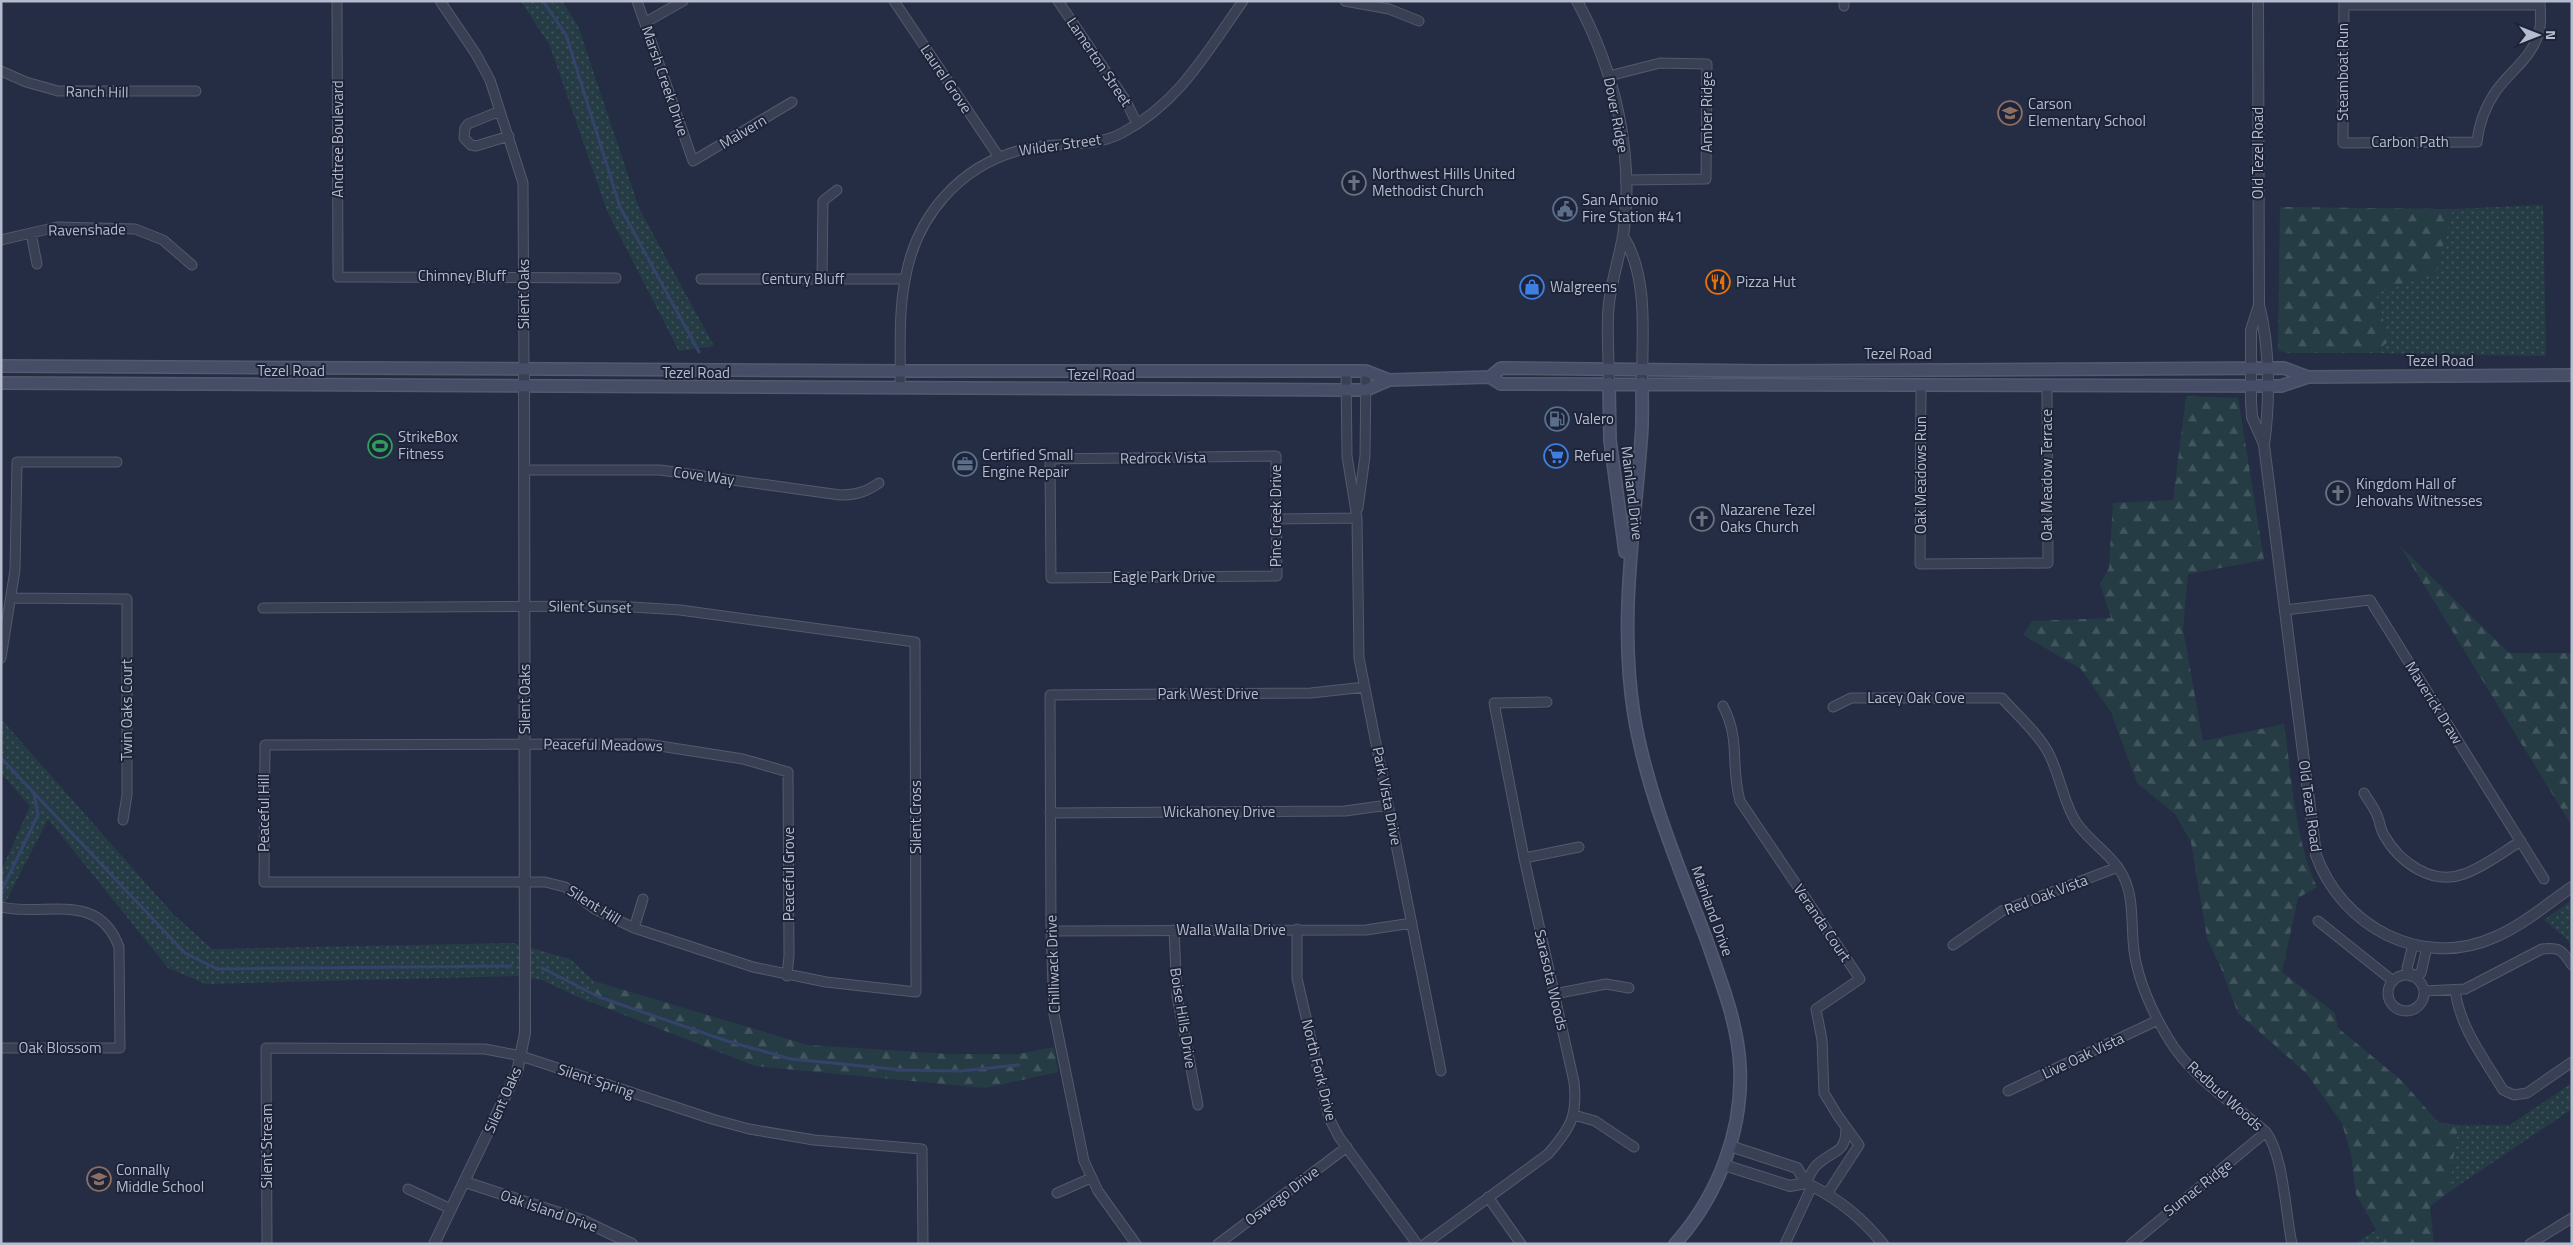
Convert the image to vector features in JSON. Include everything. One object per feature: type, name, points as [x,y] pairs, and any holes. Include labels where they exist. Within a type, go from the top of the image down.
[{"type":"main road","name":"Tezel Road","points":[[1,366],[901,372],[1366,371],[1389,380]]},
{"type":"main road","name":"Tezel Road","points":[[1490,377],[1501,368],[1642,368],[1766,371],[2284,368],[2308,377]]},
{"type":"main road","name":"Tezel Road","points":[[1,383],[524,388],[1366,390],[1389,380],[1490,377],[1502,384],[2284,386],[2308,377],[2572,375]]},
{"type":"main road","name":"Mainland Drive","points":[[1608,383],[1610,440],[1628,576],[1630,683],[1644,762],[1660,814],[1727,998],[1737,1042],[1740,1067],[1740,1094],[1730,1146],[1724,1165],[1705,1205],[1675,1244]]},
{"type":"main road","name":"Mainland Drive","points":[[1628,576],[1642,440],[1642,383]]},
{"type":"street","name":"Andtree Boulevard","points":[[338,1],[338,277]]},
{"type":"street","name":"Silent Oaks","points":[[434,1244],[509,1091],[521,1056],[526,1017],[524,276],[522,183],[509,136],[484,66],[440,1]]},
{"type":"street","name":"Marsh Creek Drive","points":[[637,1],[694,161]]},
{"type":"street","points":[[646,22],[683,1]]},
{"type":"street","name":"Laurel Grove","points":[[894,1],[999,157]]},
{"type":"street","name":"Lamerton Street","points":[[1058,1],[1126,101],[1137,124]]},
{"type":"street","name":"Wilder Street","points":[[900,389],[904,279],[918,235],[935,207],[969,173],[999,157],[1027,148],[1105,139],[1120,134],[1156,112],[1178,92],[1243,1]]},
{"type":"street","points":[[1345,1],[1389,8],[1419,21]]},
{"type":"street","name":"Dover Ridge","points":[[1577,1],[1595,38],[1609,76],[1615,96],[1623,142],[1626,180],[1623,236],[1609,304],[1608,383]]},
{"type":"street","name":"Old Tezel Road","points":[[2258,1],[2259,305],[2266,331],[2268,416],[2264,445],[2313,841],[2321,868],[2334,892],[2352,913],[2387,936],[2413,945],[2427,947],[2461,947],[2494,938],[2572,887]]},
{"type":"street","points":[[2344,3],[2540,3]]},
{"type":"street","name":"Steamboat Run","points":[[2343,143],[2344,3]]},
{"type":"street","name":"Carbon Path","points":[[2343,143],[2477,142],[2483,114],[2496,90],[2525,60],[2536,42],[2541,23],[2540,3]]},
{"type":"street","name":"Amber Ridge","points":[[1609,76],[1660,63],[1707,64],[1706,179],[1626,180]]},
{"type":"street","name":"Ranch Hill","points":[[1,70],[26,82],[58,91],[196,91]]},
{"type":"street","name":"Malvern","points":[[694,161],[792,102]]},
{"type":"street","points":[[500,111],[468,124],[465,128],[464,138],[471,145],[476,146],[509,136]]},
{"type":"street","points":[[822,279],[823,201],[837,190]]},
{"type":"street","name":"Ravenshade","points":[[1,240],[57,227],[135,229],[163,240],[192,265]]},
{"type":"street","name":"Ravenshade","points":[[31,233],[37,264]]},
{"type":"street","name":"Dover Ridge","points":[[1623,236],[1633,252],[1642,304],[1642,383]]},
{"type":"street","name":"Chimney Bluff","points":[[338,277],[524,276],[616,278]]},
{"type":"street","name":"Century Bluff","points":[[701,279],[904,279]]},
{"type":"street","name":"Old Tezel Road","points":[[2259,305],[2251,330],[2252,416],[2264,445]]},
{"type":"street","name":"Park Vista Drive","points":[[1346,371],[1347,456],[1357,518]]},
{"type":"street","name":"Park Vista Drive","points":[[1366,371],[1365,456],[1357,518],[1358,641],[1365,687],[1441,1072]]},
{"type":"street","name":"Oak Meadows Run","points":[[1920,564],[1921,386]]},
{"type":"street","name":"Oak Meadow Terrace","points":[[1920,564],[2048,563],[2047,386]]},
{"type":"street","name":"Redrock Vista","points":[[1051,578],[1050,459],[1276,456]]},
{"type":"street","name":"Pine Creek Drive","points":[[1276,456],[1277,576]]},
{"type":"street","points":[[1,658],[12,598],[17,531],[18,462],[117,462]]},
{"type":"street","name":"Cove Way","points":[[524,470],[660,470],[840,495],[854,495],[867,491],[879,483]]},
{"type":"street","points":[[1276,519],[1357,518]]},
{"type":"street","name":"Eagle Park Drive","points":[[1051,578],[1277,576]]},
{"type":"street","name":"Twin Oaks Court","points":[[12,598],[127,599],[128,795],[123,820]]},
{"type":"street","name":"Maverick Draw","points":[[2284,610],[2370,600],[2544,879]]},
{"type":"street","name":"Silent Sunset","points":[[263,608],[617,606],[680,610],[915,642]]},
{"type":"street","name":"Silent Cross","points":[[915,642],[916,992]]},
{"type":"street","name":"Park West Drive","points":[[1050,695],[1311,693],[1365,687]]},
{"type":"street","name":"Chilliwack Drive","points":[[1050,695],[1051,931],[1054,1014],[1080,1146],[1091,1178],[1106,1204],[1136,1244]]},
{"type":"street","name":"Lacey Oak Cove","points":[[1833,707],[1851,698],[2002,698]]},
{"type":"street","name":"Redbud Woods","points":[[2002,698],[2048,752],[2074,819],[2082,832],[2118,867],[2129,891],[2134,952],[2138,968],[2158,1020],[2169,1041],[2195,1071],[2266,1132],[2274,1143],[2279,1158],[2292,1244]]},
{"type":"street","name":"Sarasota Woods","points":[[1425,1244],[1548,1154],[1562,1138],[1574,1115],[1574,1082],[1524,858],[1494,702],[1548,702]]},
{"type":"street","name":"Veranda Court","points":[[1723,706],[1734,733],[1735,776],[1740,800],[1860,979],[1816,1009],[1822,1040],[1824,1093],[1860,1145],[1827,1194]]},
{"type":"street","name":"Peaceful Meadows","points":[[265,745],[604,743],[674,746],[743,759],[788,772]]},
{"type":"street","name":"Peaceful Hill","points":[[264,882],[265,745]]},
{"type":"street","name":"Peaceful Grove","points":[[787,976],[789,956],[788,772]]},
{"type":"street","points":[[2364,794],[2377,814],[2382,834],[2394,851],[2418,870],[2432,875],[2446,877],[2462,875],[2521,841]]},
{"type":"street","name":"Wickahoney Drive","points":[[1050,813],[1345,811],[1388,805]]},
{"type":"street","points":[[1524,858],[1579,847]]},
{"type":"street","name":"Red Oak Vista","points":[[1953,945],[2002,911],[2118,867]]},
{"type":"street","name":"Silent Hill","points":[[264,882],[545,882],[565,887],[595,909],[634,928],[787,976],[916,992]]},
{"type":"street","points":[[634,928],[643,899]]},
{"type":"street","name":"Oak Blossom","points":[[1,907],[84,911],[96,917],[110,929],[119,947],[120,1048],[1,1048]]},
{"type":"street","points":[[2318,921],[2393,981]]},
{"type":"street","name":"Walla Walla Drive","points":[[1051,931],[1366,930],[1412,923]]},
{"type":"street","name":"Boise Hills Drive","points":[[1174,930],[1177,996],[1198,1104]]},
{"type":"street","name":"North Fork Drive","points":[[1297,930],[1297,978],[1321,1092],[1329,1118],[1347,1148],[1417,1244]]},
{"type":"street","points":[[2413,945],[2407,968],[2411,976],[2421,983],[2424,991],[2419,1005],[2408,1011],[2402,1011],[2392,1005],[2389,1000],[2388,988],[2400,976],[2411,976],[2421,973],[2427,947]]},
{"type":"street","points":[[2424,991],[2465,989],[2492,977],[2542,949],[2556,947],[2564,952],[2572,965]]},
{"type":"street","points":[[1554,994],[1606,984],[1630,988]]},
{"type":"street","points":[[2456,990],[2458,1008],[2464,1025],[2503,1090],[2514,1095],[2527,1093],[2572,1062]]},
{"type":"street","name":"Live Oak Vista","points":[[2008,1091],[2158,1020]]},
{"type":"street","name":"Silent Spring","points":[[266,1048],[469,1047],[521,1056],[712,1119],[749,1129],[814,1140],[922,1149],[923,1244]]},
{"type":"street","name":"Silent Stream","points":[[266,1048],[267,1244]]},
{"type":"street","points":[[1574,1115],[1595,1121],[1634,1147]]},
{"type":"street","points":[[1785,1244],[1814,1168],[1840,1150],[1844,1144],[1846,1127]]},
{"type":"street","name":"Sumac Ridge","points":[[2131,1244],[2266,1132]]},
{"type":"street","points":[[1730,1146],[1798,1168],[1809,1184],[1827,1194],[1859,1218],[1883,1244]]},
{"type":"street","name":"Oswego Drive","points":[[1218,1244],[1347,1148]]},
{"type":"street","points":[[1724,1165],[1790,1186],[1809,1184]]},
{"type":"street","points":[[1057,1193],[1091,1178]]},
{"type":"street","name":"Oak Island Drive","points":[[465,1182],[584,1221],[632,1244]]},
{"type":"street","points":[[408,1189],[451,1209]]},
{"type":"street","points":[[1488,1197],[1521,1244]]},
{"type":"street","points":[[2530,1244],[2572,1218]]},
{"type":"green space","points":[[521,1],[562,1],[578,26],[639,208],[714,346],[679,351],[607,211],[550,46]]},
{"type":"green space","points":[[2543,205],[2546,356],[2374,353],[2389,341],[2376,293],[2436,273],[2453,209]]},
{"type":"green space","points":[[2280,207],[2453,209],[2436,273],[2376,293],[2389,341],[2374,353],[2287,353],[2278,350]]},
{"type":"green space","points":[[2186,396],[2238,398],[2264,560],[2188,574],[2183,629],[2203,741],[2284,724],[2303,848],[2317,887],[2298,898],[2282,972],[2335,1013],[2338,1028],[2402,1081],[2438,1122],[2458,1125],[2449,1192],[2430,1206],[2434,1244],[2384,1244],[2356,1194],[2351,1155],[2342,1123],[2306,1073],[2238,1013],[2207,938],[2191,842],[2175,814],[2137,783],[2111,712],[2081,669],[2023,635],[2032,621],[2111,618],[2100,584],[2109,568],[2113,503],[2173,500]]},
{"type":"green space","points":[[2400,546],[2509,653],[2572,653],[2572,826]]},
{"type":"green space","points":[[1,719],[172,913],[212,949],[514,943],[570,959],[594,981],[591,1003],[542,980],[516,976],[206,984],[168,968],[48,819],[1,911],[1,871],[30,806],[1,773]]},
{"type":"green space","points":[[2572,900],[2572,947],[2567,939],[2544,920]]},
{"type":"green space","points":[[594,981],[808,1045],[950,1054],[1018,1054],[1054,1047],[1058,1072],[985,1088],[755,1066],[591,1002]]},
{"type":"green space","points":[[2572,1083],[2572,1109],[2449,1192],[2458,1125],[2510,1125]]},
{"type":"green space","points":[[2376,1230],[2384,1244],[2355,1244]]},
{"type":"waterway","points":[[543,1],[566,35],[620,207],[699,352]]},
{"type":"waterway","points":[[1,758],[185,953],[217,969],[511,966]]},
{"type":"waterway","points":[[1,892],[38,815],[34,794]]},
{"type":"waterway","points":[[542,968],[599,997],[727,1041],[791,1059],[903,1070],[961,1071],[1019,1065]]},
{"type":"place","name":"Carson Elementary School","points":[[2010,113]]},
{"type":"place","name":"Northwest Hills United Methodist Church","points":[[1354,183]]},
{"type":"place","name":"San Antonio Fire Station #41","points":[[1565,209]]},
{"type":"place","name":"Pizza Hut","points":[[1718,282]]},
{"type":"place","name":"Walgreens","points":[[1532,287]]},
{"type":"place","name":"Valero","points":[[1557,419]]},
{"type":"place","name":"StrikeBox Fitness","points":[[380,446]]},
{"type":"place","name":"Refuel","points":[[1556,456]]},
{"type":"place","name":"Certified Small Engine Repair","points":[[965,464]]},
{"type":"place","name":"Kingdom Hall of Jehovahs Witnesses","points":[[2338,493]]},
{"type":"place","name":"Nazarene Tezel Oaks Church","points":[[1702,519]]},
{"type":"place","name":"Connally Middle School","points":[[99,1179]]}]
